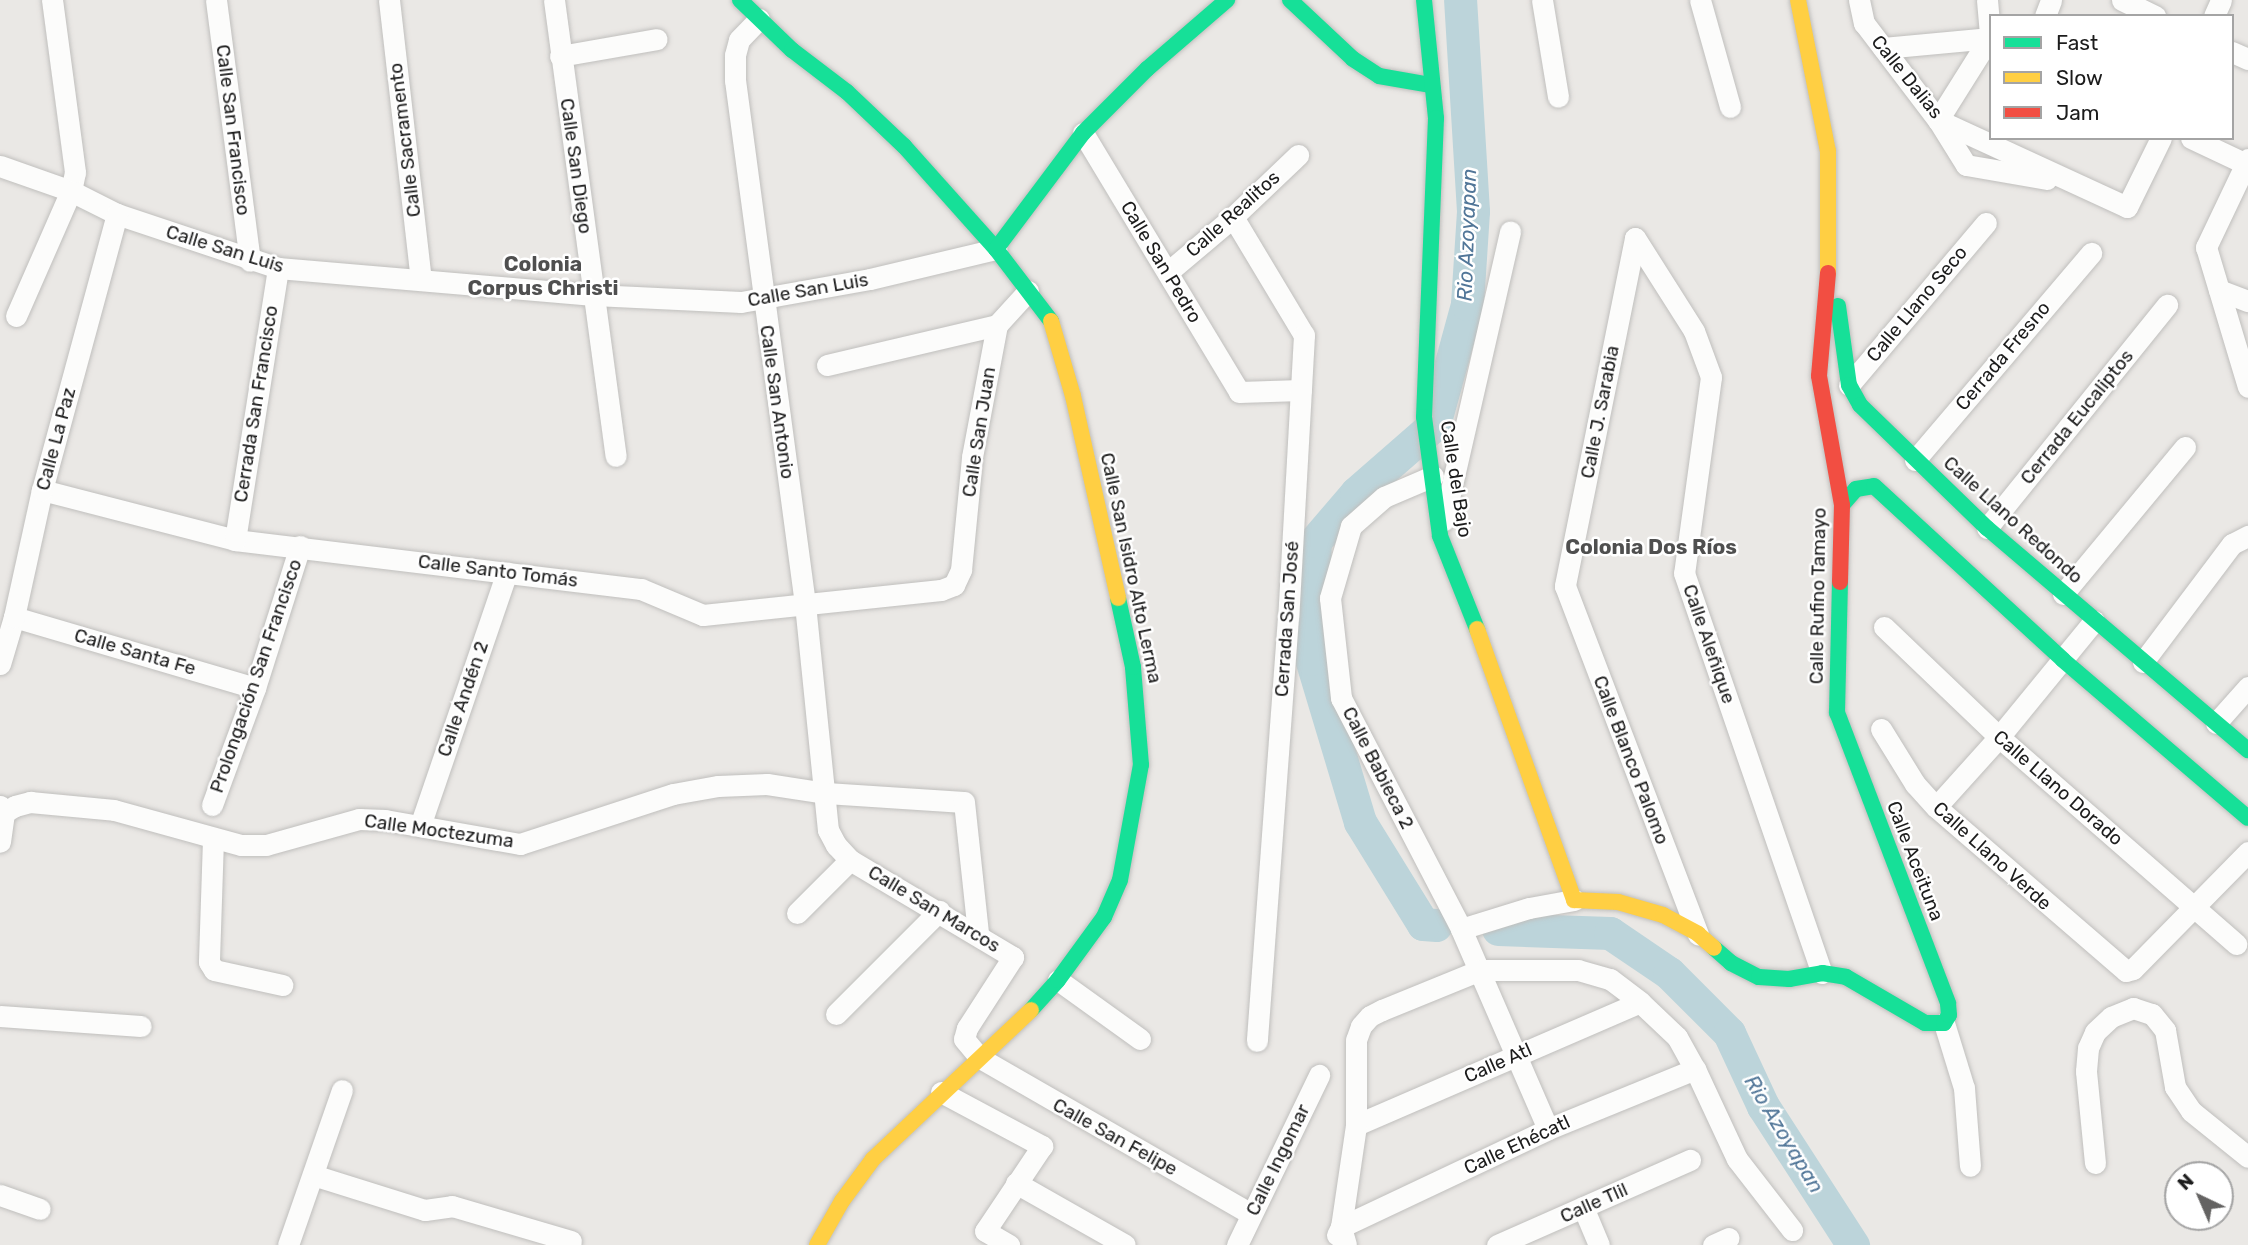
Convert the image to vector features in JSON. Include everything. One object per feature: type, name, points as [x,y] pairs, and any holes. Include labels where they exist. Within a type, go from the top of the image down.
[{"type":"street","points":[[16,316],[71,191],[75,172],[52,0]]},
{"type":"street","name":"Calle San Francisco","points":[[216,0],[250,261]]},
{"type":"street","name":"Calle Sacramento","points":[[389,0],[421,279]]},
{"type":"street","name":"Calle San Diego","points":[[554,0],[616,456]]},
{"type":"street","name":"Calle San Isidro Alto Lerma","points":[[740,0],[792,50],[847,92],[904,146],[996,249],[1049,319],[1073,396],[1133,667],[1141,765],[1133,823],[1120,880],[1104,917],[1058,981],[873,1159],[842,1201],[817,1245]]},
{"type":"street","points":[[996,249],[1083,133],[1147,69],[1227,0]]},
{"type":"street","points":[[1290,0],[1353,59],[1380,76],[1431,85]]},
{"type":"street","name":"Calle del Bajo","points":[[1424,0],[1436,118],[1435,199],[1425,336],[1424,417],[1440,536],[1496,676],[1574,900]]},
{"type":"street","points":[[1542,0],[1558,97]]},
{"type":"street","points":[[1700,0],[1730,107]]},
{"type":"street","points":[[1798,0],[1828,151],[1828,271]]},
{"type":"street","name":"Calle Dalias","points":[[1860,0],[1864,23],[1938,120],[2127,207],[2160,140]]},
{"type":"street","points":[[1987,0],[1989,18]]},
{"type":"street","points":[[2122,0],[2151,14]]},
{"type":"street","name":"Calle San Antonio","points":[[758,19],[739,40],[735,55],[735,80],[805,604],[826,793]]},
{"type":"street","points":[[1883,48],[1989,37]]},
{"type":"street","points":[[560,56],[657,39]]},
{"type":"street","points":[[1989,40],[1938,120],[1966,165],[2079,185]]},
{"type":"street","name":"Calle San Pedro","points":[[1083,133],[1240,392],[1301,390]]},
{"type":"street","points":[[2196,140],[2247,161],[2206,247],[2219,290],[2245,354],[2248,387]]},
{"type":"street","name":"Calle Realitos","points":[[1168,272],[1233,217],[1298,155]]},
{"type":"street","name":"Calle San Luis","points":[[0,166],[71,191],[117,214],[250,261],[278,268],[594,295],[741,302],[870,279],[996,249]]},
{"type":"street","name":"Calle La Paz","points":[[0,664],[14,617],[42,490],[117,214]]},
{"type":"street","name":"Cerrada San José","points":[[1233,217],[1304,335],[1287,630],[1256,1041]]},
{"type":"street","name":"Calle Llano Seco","points":[[1849,385],[1986,223]]},
{"type":"street","points":[[1440,536],[1510,231]]},
{"type":"street","name":"Calle J. Sarabia","points":[[1565,586],[1635,238]]},
{"type":"street","name":"Calle Aleñique","points":[[1635,238],[1694,331],[1711,377],[1684,573],[1822,973]]},
{"type":"street","name":"Cerrada Fresno","points":[[1915,460],[2091,253]]},
{"type":"street","name":"Cerrada San Francisco","points":[[235,540],[278,268]]},
{"type":"street","name":"Calle Llano Redondo","points":[[1828,271],[1836,292],[1849,385],[1860,405],[1987,528],[2248,750]]},
{"type":"street","name":"Calle Rufino Tamayo","points":[[1828,271],[1819,376],[1842,505],[1837,713]]},
{"type":"street","points":[[2219,290],[2248,301]]},
{"type":"street","points":[[827,365],[997,325],[1028,291]]},
{"type":"street","name":"Cerrada Eucaliptos","points":[[1987,528],[2167,305]]},
{"type":"street","name":"Calle San Juan","points":[[954,585],[961,570],[972,457],[997,325]]},
{"type":"street","points":[[2063,594],[2185,447]]},
{"type":"street","name":"Calle Babieca 2","points":[[1432,468],[1384,497],[1351,526],[1330,598],[1341,698],[1461,929],[1548,1129]]},
{"type":"street","points":[[1842,505],[1856,489],[1864,485],[1874,486],[2063,660],[2248,818]]},
{"type":"street","name":"Calle Santo Tomás","points":[[42,490],[235,540],[641,589],[703,615],[941,590],[954,585]]},
{"type":"street","points":[[2143,662],[2232,544],[2248,536]]},
{"type":"street","name":"Prolongación San Francisco","points":[[212,805],[255,688],[300,546]]},
{"type":"street","name":"Calle Andén 2","points":[[420,826],[507,572]]},
{"type":"street","name":"Calle Blanco Palomo","points":[[1565,586],[1698,934]]},
{"type":"street","name":"Calle Santa Fe","points":[[14,617],[255,688]]},
{"type":"street","points":[[1936,807],[1999,737],[2094,621]]},
{"type":"street","name":"Calle Llano Dorado","points":[[1884,627],[1999,737],[2236,944]]},
{"type":"street","points":[[2216,723],[2248,687]]},
{"type":"street","name":"Calle Aceituna","points":[[1837,713],[1880,832],[1948,1003],[1949,1014],[1944,1023]]},
{"type":"street","name":"Calle Llano Verde","points":[[1881,729],[1915,784],[1936,807],[2121,968],[2133,970],[2196,908]]},
{"type":"street","name":"Calle Moctezuma","points":[[1,811],[30,802],[114,810],[241,845],[266,845],[359,819],[420,826],[520,844],[673,794],[718,786],[767,784],[826,793],[964,802],[978,934]]},
{"type":"street","name":"Calle San Marcos","points":[[826,793],[828,830],[836,845],[850,860],[1013,957],[967,1028],[964,1039],[980,1058]]},
{"type":"street","points":[[0,842],[1,811]]},
{"type":"street","points":[[213,839],[209,962],[214,970],[282,985]]},
{"type":"street","points":[[2196,908],[2248,852]]},
{"type":"street","points":[[797,913],[850,860]]},
{"type":"street","points":[[1461,929],[1529,908],[1574,900],[1618,902],[1663,915],[1698,934],[1731,963],[1759,977],[1789,979],[1822,973],[1846,977],[1925,1023],[1944,1023],[1964,1088],[1970,1166]]},
{"type":"street","points":[[836,1014],[939,911]]},
{"type":"street","points":[[1340,1239],[1356,1125],[1356,1040],[1361,1026],[1370,1016],[1382,1010],[1480,970],[1578,970],[1610,979],[1640,1002],[1677,1037],[1737,1159],[1793,1230]]},
{"type":"street","points":[[1058,981],[1139,1039]]},
{"type":"street","name":"Calle Atl","points":[[1356,1125],[1640,1002]]},
{"type":"street","points":[[2095,1163],[2086,1071],[2088,1048],[2095,1032],[2111,1017],[2133,1008],[2152,1014],[2165,1030],[2175,1087],[2191,1111],[2248,1157]]},
{"type":"street","points":[[0,1016],[141,1026]]},
{"type":"street","name":"Calle San Felipe","points":[[980,1058],[1251,1214]]},
{"type":"street","name":"Calle Ehécatl","points":[[1340,1239],[1548,1129],[1695,1069]]},
{"type":"street","name":"Calle Ingomar","points":[[1237,1245],[1320,1075]]},
{"type":"street","points":[[288,1245],[342,1090]]},
{"type":"street","points":[[941,1093],[1042,1146],[985,1231],[1009,1245]]},
{"type":"street","name":"Calle Tlil","points":[[1497,1245],[1690,1160]]},
{"type":"street","points":[[313,1175],[425,1210],[452,1206],[571,1241]]},
{"type":"street","points":[[1016,1183],[1125,1245]]},
{"type":"street","points":[[0,1195],[40,1209]]},
{"type":"street","points":[[1583,1207],[1599,1245]]},
{"type":"waterway","name":"Rio Azoyapan","points":[[1436,925],[1423,924],[1360,822],[1311,659],[1315,541],[1356,493],[1434,425],[1467,304],[1473,211],[1460,0]]},
{"type":"waterway","name":"Rio Azoyapan","points":[[1498,929],[1610,933],[1669,973],[1729,1033],[1763,1106],[1853,1245]]},
{"type":"traffic: fast","points":[[740,0],[792,50],[847,92],[904,146],[996,249],[1051,321]]},
{"type":"traffic: fast","points":[[996,249],[1083,133],[1147,69],[1227,0]]},
{"type":"traffic: fast","points":[[1290,0],[1353,59],[1379,76],[1431,85]]},
{"type":"traffic: fast","points":[[1424,0],[1436,118],[1424,417],[1440,536],[1477,629]]},
{"type":"traffic: fast","points":[[1838,306],[1849,385],[1860,405],[1987,528],[2248,750]]},
{"type":"traffic: fast","points":[[1842,505],[1856,489],[1874,486],[2063,660],[2248,818]]},
{"type":"traffic: fast","points":[[1714,948],[1731,963],[1759,977],[1789,979],[1822,973],[1846,977],[1925,1023],[1944,1023],[1949,1015],[1948,1003],[1837,713],[1840,582]]},
{"type":"traffic: fast","points":[[1031,1010],[1058,980],[1104,917],[1120,880],[1141,765],[1133,667],[1118,598]]},
{"type":"traffic: slow","points":[[1798,0],[1828,151],[1828,273]]},
{"type":"traffic: slow","points":[[1051,321],[1073,396],[1118,598]]},
{"type":"traffic: slow","points":[[1477,629],[1574,900],[1618,902],[1663,915],[1698,934],[1714,948]]},
{"type":"traffic: slow","points":[[817,1245],[842,1201],[873,1159],[1031,1010]]},
{"type":"traffic: jam","points":[[1828,273],[1819,376],[1842,505],[1840,582]]},
{"type":"district","name":"Colonia Corpus Christi","points":[[543,276]]},
{"type":"district","name":"Colonia Dos Ríos","points":[[1651,547]]}]
